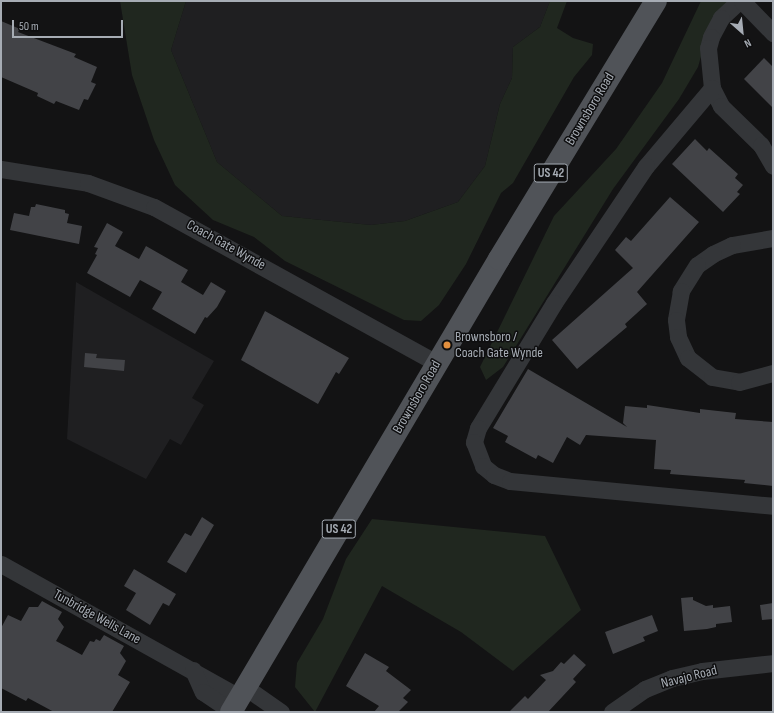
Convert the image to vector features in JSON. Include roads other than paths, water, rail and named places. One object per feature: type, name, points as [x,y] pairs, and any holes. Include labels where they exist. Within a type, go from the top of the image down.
[{"type":"main road","name":"Brownsboro Road","points":[[237,702],[437,363],[656,1]]},
{"type":"street","points":[[773,33],[741,1],[721,18],[711,37],[708,48],[712,88],[721,106],[761,145],[773,166]]},
{"type":"street","points":[[712,88],[646,166],[554,302],[478,428],[474,442],[483,466],[494,475],[510,481],[773,506]]},
{"type":"street","name":"Coach Gate Wynde","points":[[1,169],[80,181],[118,192],[154,207],[437,363]]},
{"type":"street","points":[[773,238],[732,245],[713,254],[697,265],[681,291],[676,320],[678,337],[688,358],[712,377],[739,382],[773,373]]},
{"type":"street","name":"Tunbridge Wells Lane","points":[[1,564],[193,670],[203,692],[237,702],[281,712]]},
{"type":"street","name":"Navajo Road","points":[[612,712],[645,689],[672,678],[702,671],[773,663]]},
{"type":"place","name":"Brownsboro / Coach Gate Wynde","points":[[447,345]]}]
